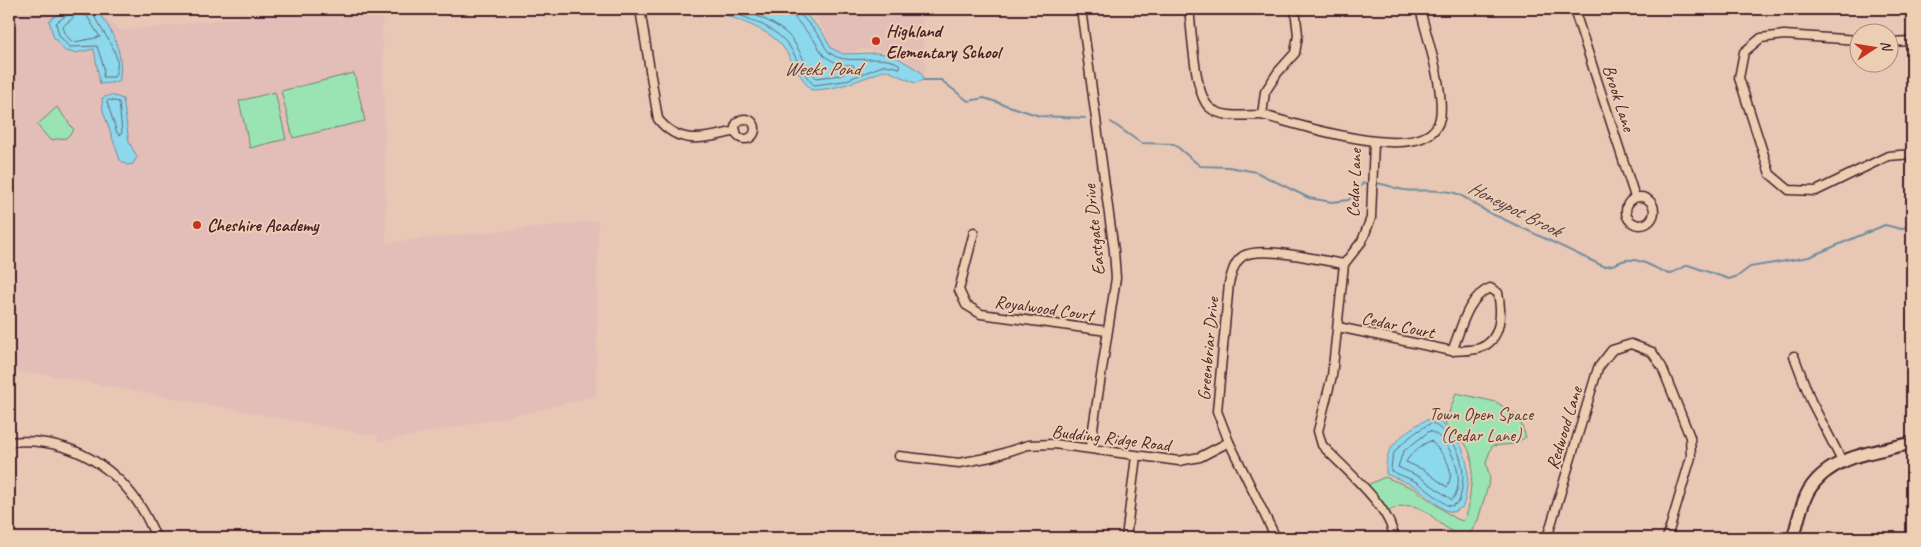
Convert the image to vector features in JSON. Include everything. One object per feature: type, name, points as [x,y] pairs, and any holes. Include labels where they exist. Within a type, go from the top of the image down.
[{"type":"street","points":[[640,9],[658,119],[666,130],[682,138],[700,140],[736,132]]},
{"type":"street","name":"Eastgate Drive","points":[[1081,9],[1114,251],[1116,278],[1090,448]]},
{"type":"street","name":"Cedar Lane","points":[[1189,9],[1200,90],[1209,107],[1225,114],[1262,115],[1374,142],[1371,172],[1371,218],[1362,241],[1344,264]]},
{"type":"street","points":[[1262,115],[1265,92],[1278,72],[1295,53],[1298,35],[1295,9]]},
{"type":"street","points":[[1374,142],[1409,143],[1428,135],[1439,120],[1442,104],[1420,9]]},
{"type":"street","name":"Brook Lane","points":[[1574,9],[1635,197]]},
{"type":"street","points":[[1848,39],[1784,35],[1761,38],[1744,52],[1739,78],[1770,174],[1789,190],[1816,192],[1888,156],[1912,154]]},
{"type":"street","points":[[1898,42],[1912,42]]},
{"type":"street","name":"Royalwood Court","points":[[974,232],[959,290],[966,305],[981,314],[1107,331]]},
{"type":"street","name":"Greenbriar Drive","points":[[1276,538],[1229,442],[1217,411],[1229,283],[1234,265],[1244,256],[1260,251],[1344,264]]},
{"type":"street","points":[[1344,264],[1332,376],[1318,431],[1322,445],[1383,510],[1393,531],[1394,538]]},
{"type":"street","name":"Cedar Court","points":[[1338,327],[1452,351],[1481,348],[1496,335],[1501,309],[1498,293],[1490,288],[1480,292],[1471,305],[1452,351]]},
{"type":"street","name":"Redwood Lane","points":[[1547,538],[1598,368],[1612,350],[1632,344],[1652,352],[1662,367],[1690,436],[1691,457],[1667,538]]},
{"type":"street","points":[[1794,356],[1811,401],[1842,460]]},
{"type":"street","points":[[9,442],[34,442],[62,447],[85,456],[106,468],[127,487],[141,506],[156,538]]},
{"type":"street","name":"Budding Ridge Road","points":[[899,456],[959,463],[991,457],[1028,445],[1054,444],[1179,461],[1200,458],[1229,442]]},
{"type":"street","points":[[1793,538],[1808,491],[1822,474],[1842,460],[1912,444]]},
{"type":"street","points":[[1126,538],[1136,456]]},
{"type":"shaded area","name":"Cheshire Academy","points":[[9,9],[98,9],[120,31],[318,9],[382,9],[386,243],[598,221],[596,395],[536,411],[378,442],[378,436],[49,375],[9,371]]},
{"type":"shaded area","name":"Highland Elementary School","points":[[805,9],[922,9],[925,73],[905,65],[902,55],[878,50],[861,49],[835,59],[825,31],[813,14]]},
{"type":"green space","points":[[354,73],[365,121],[293,138],[281,91]]},
{"type":"green space","points":[[275,92],[286,139],[250,148],[239,101]]},
{"type":"green space","points":[[57,107],[74,130],[66,138],[50,140],[37,125]]},
{"type":"green space","name":"Town Open Space (Cedar Lane)","points":[[1456,393],[1496,402],[1518,416],[1526,437],[1514,444],[1492,446],[1486,462],[1490,479],[1478,520],[1471,532],[1463,534],[1451,531],[1421,509],[1412,506],[1401,506],[1388,511],[1365,486],[1385,477],[1415,489],[1454,518],[1463,521],[1469,504],[1472,462],[1467,447],[1445,424]]},
{"type":"water","points":[[73,9],[95,9],[107,25],[119,52],[119,82],[100,84],[94,49],[75,53],[65,51],[54,38],[49,21],[60,12]]},
{"type":"water","name":"Weeks Pond","points":[[717,9],[801,9],[823,33],[831,48],[843,54],[876,53],[893,55],[921,72],[924,80],[915,83],[886,70],[840,86],[811,90],[778,41],[763,31],[721,13]]},
{"type":"water","points":[[111,95],[123,99],[129,142],[137,157],[133,164],[127,165],[120,160],[103,111],[102,98]]},
{"type":"water","points":[[1434,418],[1455,437],[1465,457],[1468,480],[1463,507],[1453,512],[1445,510],[1415,486],[1386,474],[1388,456],[1393,445],[1415,426]]},
{"type":"waterway","name":"Honeypot Brook","points":[[924,80],[941,80],[968,101],[984,98],[1040,116],[1085,118]]},
{"type":"waterway","name":"Honeypot Brook","points":[[1111,122],[1141,143],[1174,144],[1200,166],[1229,167],[1256,172],[1309,198],[1332,202],[1348,200],[1356,194],[1363,183],[1369,183]]},
{"type":"waterway","name":"Honeypot Brook","points":[[1374,183],[1404,190],[1455,193],[1493,215],[1603,266],[1632,260],[1643,262],[1669,274],[1688,265],[1729,279],[1738,276],[1750,267],[1809,257],[1885,225],[1901,229],[1912,224]]},
{"type":"place","name":"Highland Elementary School","points":[[876,41]]},
{"type":"place","name":"Cheshire Academy","points":[[197,225]]}]
